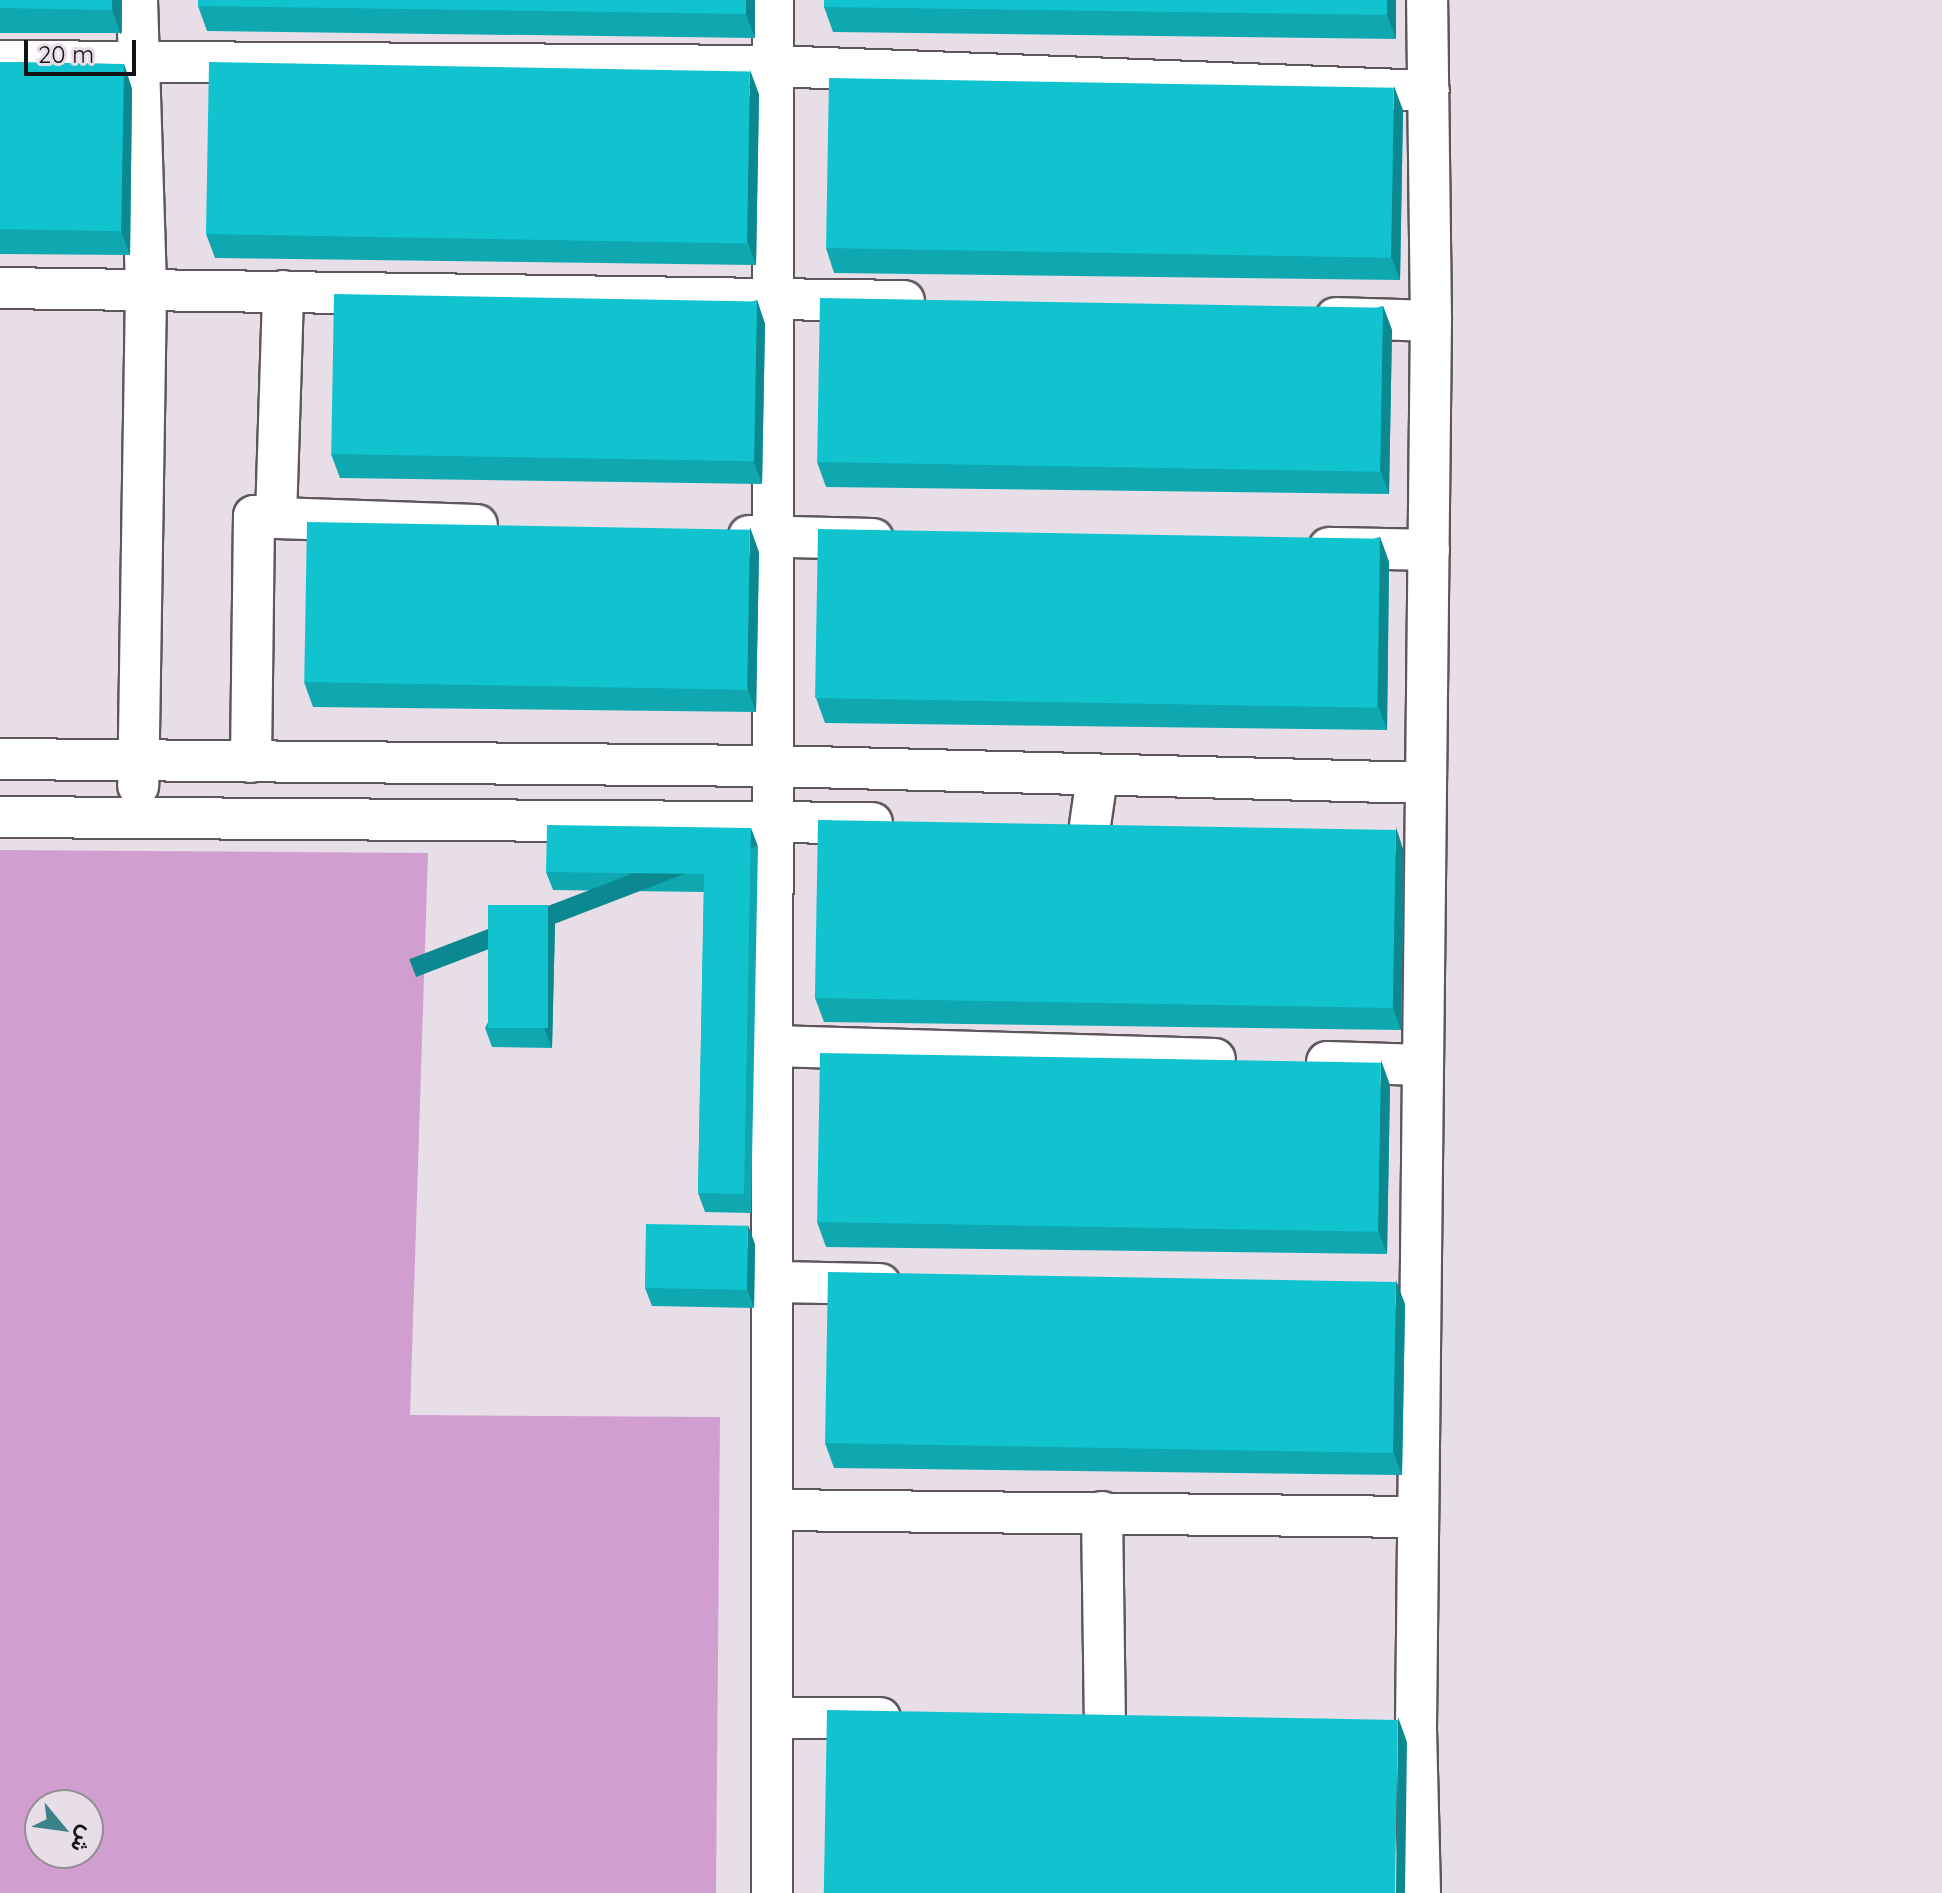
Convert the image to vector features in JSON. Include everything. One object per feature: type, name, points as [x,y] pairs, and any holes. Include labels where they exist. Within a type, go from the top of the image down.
[{"type":"street","points":[[137,0],[146,290],[137,818]]},
{"type":"street","points":[[772,1893],[773,0]]},
{"type":"street","points":[[1420,1893],[1400,1727],[1418,1517],[1404,1293],[1423,1065],[1431,321],[1427,0]]},
{"type":"street","points":[[0,61],[772,66],[1429,91]]},
{"type":"street","points":[[0,288],[774,296],[946,302]]},
{"type":"street","points":[[276,518],[283,291]]},
{"type":"street","points":[[1306,316],[1431,321]]},
{"type":"street","points":[[251,762],[254,516],[509,527]]},
{"type":"street","points":[[711,535],[917,540]]},
{"type":"street","points":[[1285,547],[1429,550]]},
{"type":"street","points":[[0,759],[773,766],[1097,777],[1426,783]]},
{"type":"street","points":[[530,766],[531,822]]},
{"type":"street","points":[[1097,777],[1074,824],[1136,825]]},
{"type":"street","points":[[0,817],[915,824]]},
{"type":"street","points":[[1380,830],[1426,831]]},
{"type":"street","points":[[773,1046],[1249,1060]]},
{"type":"street","points":[[1296,1061],[1423,1065]]},
{"type":"street","points":[[772,1282],[914,1284]]},
{"type":"street","points":[[772,1510],[1418,1517]]},
{"type":"street","points":[[1102,1512],[1105,1719]]},
{"type":"street","points":[[772,1718],[915,1718]]},
{"type":"shaded area","points":[[0,850],[428,853],[410,1415],[720,1417],[716,1893],[0,1893]]},
{"type":"building","points":[[0,0],[112,0],[112,10],[0,8]]},
{"type":"building","points":[[198,0],[746,0],[746,14],[198,6]]},
{"type":"building","points":[[824,0],[1387,0],[1387,15],[824,7]]},
{"type":"building","points":[[0,62],[124,64],[121,231],[0,229]]},
{"type":"building","points":[[209,62],[750,71],[747,243],[206,234]]},
{"type":"building","points":[[829,78],[1394,88],[1391,258],[826,248]]},
{"type":"building","points":[[334,294],[757,301],[754,461],[331,454]]},
{"type":"building","points":[[820,298],[1383,308],[1380,472],[817,462]]},
{"type":"building","points":[[307,522],[750,530],[747,690],[304,682]]},
{"type":"building","points":[[818,529],[1380,539],[1377,708],[815,698]]},
{"type":"building","points":[[818,820],[1396,830],[1393,1008],[815,998]]},
{"type":"building","points":[[547,825],[751,828],[744,1194],[698,1193],[704,874],[546,872]]},
{"type":"building","points":[[488,905],[548,905],[548,1028],[488,1028]]},
{"type":"building","points":[[820,1053],[1381,1063],[1378,1232],[817,1222]]},
{"type":"building","points":[[646,1224],[748,1226],[747,1290],[645,1288]]},
{"type":"building","points":[[828,1272],[1396,1282],[1393,1453],[825,1443]]},
{"type":"building","points":[[827,1710],[1398,1720],[1395,1893],[824,1893]]}]
